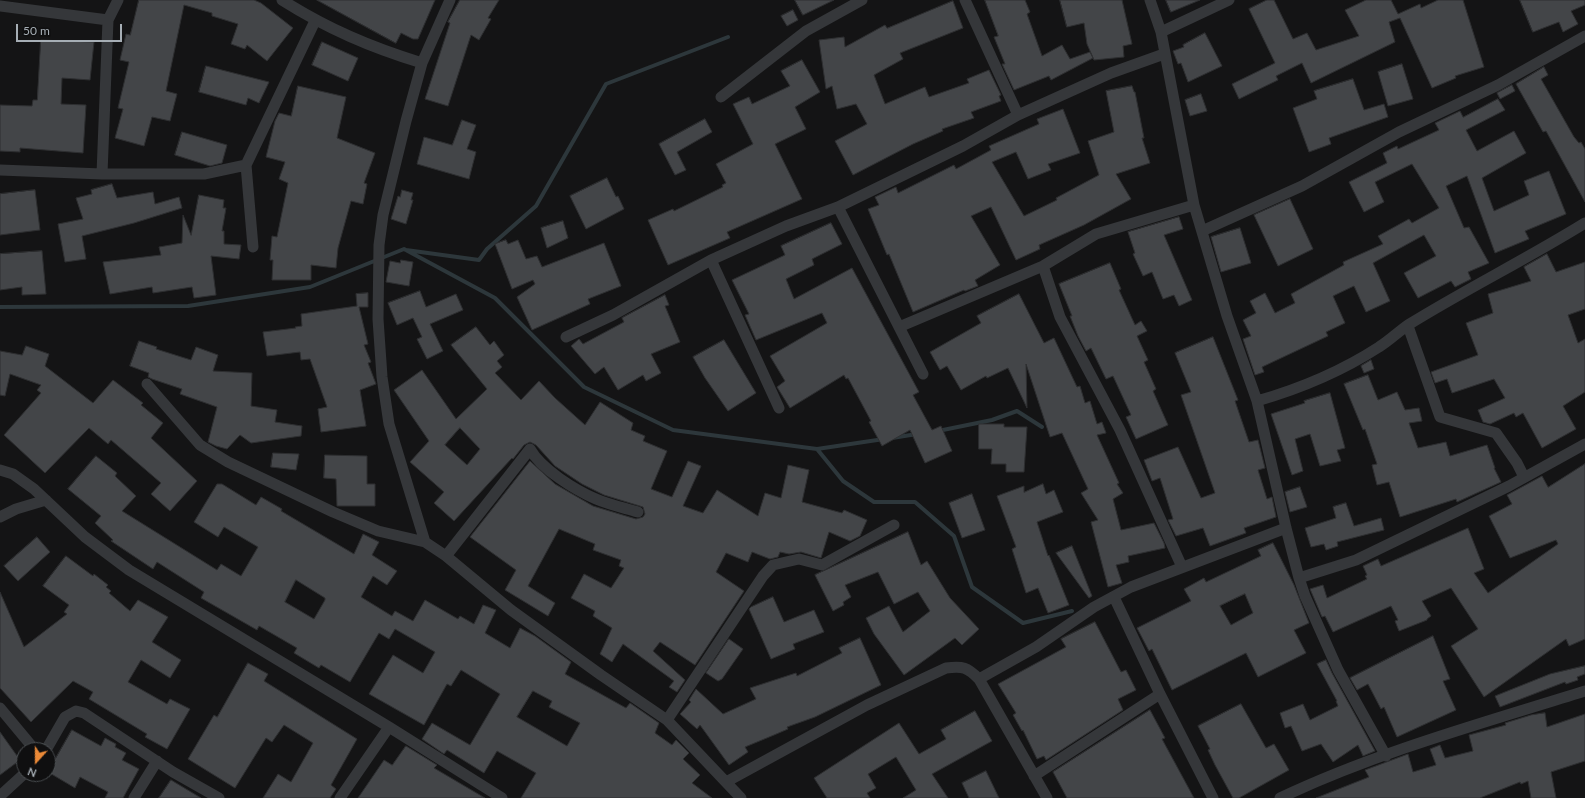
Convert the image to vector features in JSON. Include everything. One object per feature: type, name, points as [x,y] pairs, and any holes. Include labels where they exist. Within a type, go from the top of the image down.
[{"type":"street","points":[[102,174],[108,20],[118,0]]},
{"type":"street","points":[[282,0],[315,21],[352,39],[422,63]]},
{"type":"street","points":[[424,542],[389,424],[382,377],[378,319],[379,245],[383,215],[406,120],[422,63],[450,0]]},
{"type":"street","points":[[721,97],[806,31],[862,0]]},
{"type":"street","points":[[965,0],[1018,115]]},
{"type":"street","points":[[1150,0],[1161,32],[1194,205],[1226,316],[1257,401],[1299,578],[1305,596],[1338,670],[1386,756]]},
{"type":"street","points":[[1161,32],[1229,0]]},
{"type":"street","points":[[0,6],[108,20]]},
{"type":"street","points":[[253,247],[246,165],[315,21]]},
{"type":"street","points":[[1202,231],[1302,186],[1399,132],[1498,85],[1585,36]]},
{"type":"street","points":[[566,337],[613,315],[711,260],[786,226],[838,207],[963,146],[1018,115],[1111,73],[1164,54]]},
{"type":"street","points":[[0,170],[102,174],[204,174],[246,165]]},
{"type":"street","points":[[899,327],[1043,266],[1096,234],[1194,205]]},
{"type":"street","points":[[838,207],[922,374]]},
{"type":"street","points":[[1257,401],[1290,391],[1335,371],[1379,347],[1408,326],[1538,252],[1585,223]]},
{"type":"street","points":[[711,260],[779,408]]},
{"type":"street","points":[[1043,266],[1060,317],[1120,430],[1182,567]]},
{"type":"street","points":[[1408,326],[1440,417],[1496,434],[1517,463],[1524,477]]},
{"type":"street","points":[[147,384],[200,445],[228,462],[333,512],[378,531],[424,542],[446,556],[511,610],[601,675],[667,720],[741,798]]},
{"type":"street","points":[[1299,578],[1356,560],[1524,477],[1585,444]]},
{"type":"street","points":[[446,556],[530,449],[535,458],[566,482],[597,499],[638,512]]},
{"type":"street","points":[[0,470],[14,474],[46,500],[85,536],[128,570],[389,727],[502,798]]},
{"type":"street","points":[[0,517],[16,509],[46,500]]},
{"type":"street","points":[[667,720],[763,576],[774,565],[799,559],[822,565],[894,525]]},
{"type":"street","points":[[979,679],[1036,647],[1094,607],[1131,587],[1286,528]]},
{"type":"street","points":[[1114,597],[1160,694],[1213,798]]},
{"type":"street","points":[[726,782],[867,705],[946,668],[959,666],[970,670],[979,679],[1047,798]]},
{"type":"street","points":[[1280,798],[1315,782],[1386,756],[1585,691]]},
{"type":"street","points":[[1034,776],[1160,694]]},
{"type":"street","points":[[0,708],[28,742]]},
{"type":"street","points":[[51,742],[65,717],[76,711],[92,718],[157,761],[219,798]]},
{"type":"street","points":[[340,798],[389,727]]},
{"type":"street","points":[[134,798],[157,761]]},
{"type":"street","points":[[0,796],[16,781]]},
{"type":"building","points":[[139,0],[254,0],[261,3],[293,28],[267,61],[247,45],[245,49],[231,44],[238,24],[212,16],[212,13],[184,5],[166,91],[177,94],[170,121],[152,117],[144,146],[115,138],[123,109],[118,108],[129,62],[120,60],[126,34],[130,35]]},
{"type":"building","points":[[317,0],[435,0],[418,39],[413,39],[401,33],[396,43]]},
{"type":"building","points":[[460,0],[499,0],[488,18],[491,19],[479,40],[471,35],[448,106],[425,99],[450,23],[448,22]]},
{"type":"building","points":[[795,0],[834,0],[803,15]]},
{"type":"building","points":[[985,0],[1025,0],[1030,12],[1027,14],[1042,56],[1062,45],[1070,59],[1090,52],[1093,58],[1051,80],[1049,76],[1014,90],[1002,64],[1005,64],[994,37],[998,36]]},
{"type":"building","points":[[1060,0],[1122,0],[1132,44],[1123,46],[1124,57],[1094,60],[1087,44],[1084,23],[1067,27]]},
{"type":"building","points":[[1166,0],[1200,0],[1171,12]]},
{"type":"building","points":[[1267,0],[1274,0],[1293,39],[1307,33],[1316,50],[1359,36],[1345,10],[1366,0],[1391,0],[1398,14],[1420,4],[1421,8],[1438,0],[1463,0],[1484,67],[1455,76],[1456,78],[1432,88],[1400,18],[1389,22],[1395,42],[1311,83],[1302,63],[1276,76],[1278,80],[1239,99],[1232,84],[1275,63],[1249,9]]},
{"type":"building","points":[[1520,0],[1585,0],[1585,5],[1571,11],[1578,24],[1563,32],[1559,22],[1533,32]]},
{"type":"building","points":[[953,1],[963,28],[900,53],[903,59],[874,75],[885,104],[925,87],[929,97],[969,83],[967,79],[989,70],[1001,95],[999,96],[1001,101],[971,112],[974,118],[942,129],[943,131],[913,144],[853,175],[835,141],[867,124],[856,104],[837,109],[832,86],[826,89],[819,40],[844,37],[845,47],[885,25],[887,28]]},
{"type":"building","points":[[793,10],[798,20],[787,26],[781,16]]},
{"type":"building","points":[[1205,33],[1222,66],[1188,82],[1181,63],[1178,64],[1173,51],[1184,47],[1183,45]]},
{"type":"building","points":[[41,40],[94,42],[90,80],[62,78],[61,104],[86,105],[83,153],[20,148],[20,152],[0,151],[0,105],[32,106],[33,100],[37,100]]},
{"type":"building","points":[[322,42],[358,58],[348,81],[312,65]]},
{"type":"building","points":[[802,60],[820,92],[795,107],[806,129],[775,144],[802,199],[727,232],[730,238],[668,265],[648,220],[673,209],[674,211],[723,187],[722,185],[726,183],[716,164],[753,144],[733,104],[749,97],[752,104],[790,86],[781,71]]},
{"type":"building","points":[[1402,64],[1413,99],[1388,106],[1378,72]]},
{"type":"building","points":[[206,66],[269,82],[259,103],[248,98],[246,105],[199,92]]},
{"type":"building","points":[[1544,67],[1548,75],[1541,79],[1574,137],[1579,143],[1581,142],[1585,149],[1585,202],[1546,131],[1543,132],[1516,84]]},
{"type":"building","points":[[1353,79],[1364,110],[1384,104],[1388,117],[1329,138],[1331,144],[1309,152],[1293,108],[1317,99],[1314,91]]},
{"type":"building","points":[[1512,85],[1515,91],[1500,99],[1497,93]]},
{"type":"building","points":[[298,86],[346,97],[337,138],[375,153],[364,183],[367,184],[363,204],[351,201],[338,248],[336,268],[311,265],[311,280],[272,280],[273,260],[270,260],[272,236],[277,237],[288,183],[279,179],[285,162],[266,157],[275,121],[279,113],[291,116]]},
{"type":"building","points":[[1132,86],[1135,92],[1144,138],[1142,138],[1150,163],[1116,174],[1131,199],[1084,225],[1039,245],[1040,249],[1016,260],[991,207],[971,216],[1000,265],[975,280],[978,286],[965,291],[964,290],[913,312],[889,254],[887,255],[868,209],[879,205],[875,197],[896,187],[898,193],[954,165],[956,169],[991,150],[989,146],[1039,124],[1037,119],[1063,109],[1080,153],[1048,164],[1051,170],[1028,179],[1016,152],[992,162],[1024,216],[1057,200],[1056,198],[1099,175],[1088,141],[1114,132],[1106,91]]},
{"type":"building","points":[[1201,94],[1207,111],[1190,116],[1185,100]]},
{"type":"building","points":[[1498,99],[1505,110],[1466,130],[1477,151],[1514,131],[1526,153],[1482,178],[1494,211],[1529,195],[1524,181],[1549,171],[1566,214],[1525,231],[1529,239],[1495,253],[1467,176],[1446,186],[1464,228],[1469,227],[1489,263],[1468,272],[1471,279],[1455,287],[1451,281],[1418,298],[1404,273],[1436,256],[1424,235],[1373,263],[1390,301],[1366,312],[1354,286],[1333,296],[1345,323],[1326,332],[1328,336],[1262,367],[1264,372],[1255,375],[1243,339],[1251,336],[1243,320],[1256,313],[1250,301],[1265,293],[1275,313],[1295,303],[1291,294],[1344,265],[1343,262],[1383,244],[1378,236],[1409,219],[1412,223],[1439,208],[1412,164],[1375,182],[1384,202],[1364,212],[1349,182],[1387,163],[1383,153],[1397,146],[1398,149],[1439,130],[1435,123],[1460,111],[1463,117]]},
{"type":"building","points":[[705,119],[712,132],[677,152],[686,170],[675,175],[659,144]]},
{"type":"building","points":[[462,120],[476,125],[467,149],[476,152],[469,179],[417,164],[424,137],[452,145]]},
{"type":"building","points":[[182,132],[227,145],[222,163],[210,166],[175,155]]},
{"type":"building","points":[[607,178],[616,197],[618,196],[624,209],[586,229],[570,196]]},
{"type":"building","points":[[112,184],[117,198],[153,192],[155,204],[179,197],[182,208],[134,223],[82,236],[86,259],[65,262],[58,224],[83,219],[76,198],[92,194],[91,190]]},
{"type":"building","points":[[35,190],[40,230],[0,235],[0,194]]},
{"type":"building","points":[[402,190],[413,193],[411,200],[413,200],[406,224],[391,219],[398,196],[400,197]]},
{"type":"building","points":[[199,195],[224,200],[223,208],[226,208],[222,231],[224,231],[224,244],[241,245],[239,259],[211,256],[216,295],[194,298],[192,287],[153,293],[152,287],[110,294],[103,262],[161,255],[159,247],[182,243],[183,215],[191,235]]},
{"type":"building","points":[[1290,199],[1313,249],[1278,266],[1254,215]]},
{"type":"building","points":[[1179,217],[1183,229],[1164,235],[1192,300],[1179,306],[1174,295],[1163,299],[1152,272],[1143,276],[1133,254],[1135,253],[1128,232]]},
{"type":"building","points":[[563,221],[568,238],[547,248],[541,228]]},
{"type":"building","points":[[831,223],[842,244],[812,259],[814,265],[786,279],[794,299],[852,268],[919,392],[913,395],[932,430],[941,426],[952,451],[925,463],[910,430],[882,446],[869,422],[871,421],[848,378],[846,379],[844,375],[790,408],[777,387],[785,381],[770,356],[827,323],[822,313],[756,340],[745,315],[749,314],[732,280],[785,255],[781,246]]},
{"type":"building","points":[[1240,228],[1251,263],[1221,272],[1211,237]]},
{"type":"building","points":[[506,240],[508,244],[518,240],[526,259],[537,256],[542,267],[604,243],[621,286],[588,299],[590,304],[532,330],[517,297],[535,284],[533,280],[512,289],[495,244]]},
{"type":"building","points":[[42,251],[46,294],[22,295],[22,287],[0,290],[0,254]]},
{"type":"building","points":[[1547,254],[1556,272],[1585,262],[1585,309],[1568,315],[1578,343],[1585,339],[1585,392],[1563,406],[1576,429],[1542,448],[1523,413],[1516,417],[1514,413],[1490,424],[1483,422],[1478,410],[1505,398],[1494,379],[1452,393],[1447,379],[1435,383],[1431,372],[1478,355],[1466,323],[1493,313],[1488,294],[1531,281],[1524,267]]},
{"type":"building","points":[[401,260],[413,262],[409,286],[386,282],[390,261],[400,263]]},
{"type":"building","points":[[1110,263],[1121,289],[1119,290],[1135,325],[1141,321],[1147,331],[1137,336],[1148,360],[1144,362],[1156,389],[1153,391],[1168,425],[1136,439],[1126,417],[1131,415],[1113,376],[1106,379],[1091,348],[1086,351],[1078,336],[1070,316],[1072,316],[1059,284]]},
{"type":"building","points":[[420,291],[426,307],[456,294],[463,310],[430,324],[443,351],[427,359],[417,339],[422,337],[413,318],[397,325],[388,303]]},
{"type":"building","points":[[368,293],[368,307],[359,307],[368,344],[364,345],[371,362],[368,363],[376,384],[360,390],[366,426],[321,432],[318,409],[327,407],[310,359],[301,360],[300,352],[267,356],[263,332],[302,326],[301,314],[357,306],[356,294]]},
{"type":"building","points":[[1019,294],[1044,343],[1054,338],[1077,387],[1080,386],[1085,403],[1090,401],[1097,424],[1102,422],[1106,433],[1097,435],[1119,483],[1117,484],[1123,493],[1113,499],[1121,530],[1154,523],[1164,543],[1165,548],[1128,556],[1129,562],[1116,565],[1122,583],[1108,587],[1091,522],[1098,520],[1081,493],[1088,489],[1062,433],[1050,437],[1026,364],[1027,408],[1008,368],[987,378],[986,376],[961,390],[947,366],[940,370],[930,352],[981,323],[977,316]]},
{"type":"building","points":[[665,295],[669,305],[665,306],[680,342],[651,354],[661,373],[646,381],[643,375],[618,390],[604,367],[595,374],[571,346],[579,339],[583,344],[624,322],[622,318]]},
{"type":"building","points":[[476,327],[490,345],[494,341],[504,355],[497,361],[502,367],[495,373],[521,400],[539,381],[555,398],[585,425],[600,402],[633,423],[631,430],[645,436],[643,441],[667,451],[651,489],[672,497],[688,461],[701,466],[683,506],[703,513],[717,490],[758,516],[765,493],[781,498],[788,465],[809,470],[802,502],[842,513],[844,510],[867,520],[860,536],[850,541],[829,532],[821,558],[801,552],[789,554],[780,552],[778,557],[770,559],[752,552],[748,562],[726,553],[716,572],[744,591],[695,665],[660,642],[653,651],[685,680],[677,692],[669,687],[674,681],[623,644],[612,662],[600,654],[612,628],[593,616],[595,611],[571,598],[584,574],[611,588],[624,568],[619,566],[621,560],[593,550],[595,544],[559,529],[528,586],[555,603],[548,616],[505,590],[516,570],[470,537],[530,461],[555,484],[593,506],[636,519],[643,517],[645,514],[643,507],[604,495],[582,484],[555,466],[536,445],[530,442],[524,445],[513,459],[512,458],[454,521],[434,503],[444,492],[410,462],[429,441],[394,390],[422,370],[456,419],[487,389],[451,345]],"holes":[[[460,428],[480,449],[467,465],[445,445]]]},
{"type":"building","points":[[1213,337],[1238,400],[1235,401],[1249,442],[1258,440],[1265,468],[1258,470],[1267,499],[1272,497],[1276,517],[1244,528],[1246,533],[1210,546],[1203,528],[1176,536],[1168,520],[1173,519],[1160,478],[1152,481],[1144,460],[1178,447],[1201,498],[1215,493],[1181,395],[1191,392],[1175,353]]},
{"type":"building","points":[[724,340],[756,393],[728,411],[705,378],[693,357]]},
{"type":"building","points":[[139,341],[157,347],[156,349],[191,360],[196,347],[218,355],[213,371],[252,373],[251,406],[277,410],[275,422],[302,426],[301,436],[251,443],[240,435],[227,449],[208,442],[217,407],[180,394],[182,389],[152,379],[148,377],[149,373],[130,366]]},
{"type":"building","points":[[26,346],[49,354],[45,366],[93,403],[113,380],[143,403],[141,405],[163,423],[151,438],[197,481],[170,511],[151,494],[161,483],[111,440],[108,444],[89,428],[45,473],[4,435],[41,393],[37,390],[41,385],[10,374],[5,396],[0,395],[0,351],[22,355]]},
{"type":"building","points":[[1371,360],[1374,369],[1364,373],[1361,366]]},
{"type":"building","points":[[1368,375],[1378,400],[1397,392],[1405,410],[1419,408],[1422,421],[1409,423],[1418,448],[1446,442],[1450,456],[1487,445],[1494,468],[1501,482],[1457,502],[1456,499],[1400,517],[1389,482],[1377,485],[1372,465],[1377,464],[1365,429],[1363,430],[1344,384]]},
{"type":"building","points":[[1330,393],[1345,448],[1337,450],[1341,461],[1320,466],[1310,434],[1295,439],[1303,471],[1292,475],[1271,414]]},
{"type":"building","points":[[979,424],[1004,424],[1004,427],[1027,427],[1024,472],[1006,472],[1006,464],[991,464],[992,449],[979,449]]},
{"type":"building","points":[[273,453],[299,454],[296,470],[271,467]]},
{"type":"building","points":[[325,455],[367,456],[367,484],[375,484],[375,506],[337,506],[336,479],[324,478]]},
{"type":"building","points":[[96,456],[117,473],[115,476],[136,496],[122,511],[217,570],[221,564],[241,576],[258,547],[224,527],[218,537],[194,522],[217,484],[222,484],[256,505],[261,497],[282,509],[281,511],[354,554],[363,534],[379,542],[372,555],[397,571],[387,585],[373,576],[361,597],[392,616],[395,611],[413,621],[425,600],[458,619],[460,616],[474,624],[483,605],[496,610],[485,633],[510,648],[520,628],[535,636],[571,662],[565,674],[626,708],[630,703],[659,723],[655,733],[672,745],[676,740],[689,753],[683,759],[700,775],[692,783],[712,798],[521,798],[536,773],[497,751],[484,773],[447,750],[444,754],[422,739],[432,723],[470,745],[500,694],[461,670],[451,686],[447,684],[424,725],[369,694],[393,655],[423,673],[435,652],[395,629],[389,639],[379,633],[350,682],[321,665],[319,668],[294,653],[297,648],[259,626],[257,630],[201,598],[204,592],[157,562],[153,569],[111,541],[113,540],[95,523],[101,516],[68,489]],"holes":[[[296,580],[325,598],[314,619],[285,602]],[[533,691],[552,701],[549,707],[580,723],[567,746],[517,717]]]},
{"type":"building","points":[[1585,464],[1585,639],[1569,646],[1566,639],[1484,697],[1451,646],[1478,629],[1451,588],[1422,601],[1431,616],[1427,620],[1399,631],[1395,621],[1398,620],[1391,606],[1333,632],[1325,616],[1322,617],[1310,589],[1323,585],[1327,598],[1367,579],[1363,566],[1378,559],[1381,566],[1468,528],[1484,569],[1474,573],[1488,593],[1558,544],[1556,540],[1510,558],[1489,516],[1512,504],[1507,495],[1542,476],[1548,487]]},
{"type":"building","points":[[1043,484],[1046,494],[1054,490],[1063,512],[1037,522],[1048,556],[1049,555],[1069,605],[1048,613],[1038,588],[1026,593],[1012,549],[1016,547],[997,496],[1024,486],[1024,492]]},
{"type":"building","points":[[1300,487],[1307,507],[1290,512],[1285,492]]},
{"type":"building","points":[[972,494],[985,530],[962,538],[949,503]]},
{"type":"building","points":[[1346,503],[1354,526],[1381,518],[1384,530],[1337,542],[1338,546],[1326,550],[1324,544],[1311,547],[1305,528],[1336,518],[1333,507]]},
{"type":"building","points":[[908,532],[921,565],[927,561],[950,598],[979,629],[962,645],[955,638],[904,675],[874,634],[866,618],[889,606],[903,632],[930,611],[918,592],[894,604],[878,572],[845,585],[851,597],[843,602],[844,605],[833,611],[815,575]]},
{"type":"building","points":[[37,537],[50,552],[18,581],[4,566]]},
{"type":"building","points":[[1273,543],[1294,585],[1309,623],[1294,630],[1306,653],[1258,677],[1246,653],[1172,690],[1152,649],[1149,651],[1137,628],[1191,601],[1184,589],[1204,578],[1206,582],[1261,556],[1258,550]],"holes":[[[1245,594],[1253,613],[1231,625],[1220,606]]]},
{"type":"building","points":[[1072,546],[1092,596],[1089,598],[1056,553]]},
{"type":"building","points":[[66,556],[108,585],[106,587],[111,591],[109,593],[130,611],[138,600],[168,617],[152,642],[181,660],[170,678],[141,660],[128,682],[167,704],[170,699],[190,709],[167,749],[145,737],[147,734],[89,699],[93,692],[73,681],[31,722],[0,688],[0,592],[24,647],[67,614],[64,612],[69,605],[43,586]]},
{"type":"building","points":[[773,597],[784,622],[814,610],[824,632],[793,644],[795,649],[771,659],[749,609]]},
{"type":"building","points":[[1095,622],[1121,672],[1126,670],[1136,690],[1118,699],[1123,710],[1046,760],[1044,756],[1037,759],[1023,730],[1022,731],[1013,715],[1016,713],[998,684],[1066,647],[1061,639]]},
{"type":"building","points":[[1433,636],[1450,679],[1443,681],[1456,710],[1397,737],[1384,707],[1381,709],[1368,684],[1357,690],[1350,678]]},
{"type":"building","points":[[860,638],[881,685],[815,717],[787,727],[788,729],[745,747],[748,752],[729,765],[700,725],[697,729],[680,714],[691,702],[689,700],[696,689],[723,714],[756,699],[750,688],[796,673],[797,676],[842,653],[839,648]]},
{"type":"building","points":[[729,639],[743,649],[722,679],[718,681],[706,673]]},
{"type":"building","points":[[1326,660],[1375,751],[1363,756],[1358,745],[1333,762],[1321,744],[1302,751],[1291,726],[1285,728],[1280,713],[1303,704],[1310,720],[1338,706],[1337,701],[1317,664]]},
{"type":"building","points":[[248,663],[268,674],[264,681],[357,739],[331,785],[336,789],[330,798],[263,798],[278,774],[291,782],[313,743],[284,725],[272,742],[266,738],[235,788],[188,759],[214,715],[217,717]]},
{"type":"building","points":[[1585,666],[1585,674],[1577,677],[1578,680],[1566,684],[1565,682],[1500,707],[1495,696],[1550,674]]},
{"type":"building","points":[[1241,704],[1266,748],[1274,744],[1289,770],[1239,798],[1233,798],[1215,765],[1208,750],[1210,749],[1198,726]]},
{"type":"building","points":[[1150,710],[1165,738],[1162,739],[1194,798],[1067,798],[1053,772]]},
{"type":"building","points":[[975,711],[992,741],[932,774],[948,798],[903,798],[916,790],[896,757],[868,774],[876,788],[867,793],[870,798],[827,798],[814,778],[899,723],[919,754],[946,739],[941,730]]},
{"type":"building","points":[[1545,713],[1547,727],[1585,714],[1585,761],[1551,772],[1556,798],[1531,798],[1528,781],[1521,784],[1520,782],[1480,798],[1316,798],[1369,777],[1365,770],[1408,754],[1413,772],[1436,765],[1430,749],[1440,745],[1445,758],[1473,751],[1469,735],[1506,725],[1505,723],[1531,715]]},
{"type":"building","points":[[72,730],[101,746],[105,738],[116,744],[115,747],[126,753],[122,760],[139,769],[123,798],[105,798],[108,792],[80,777],[75,788],[56,777],[56,758]]},
{"type":"building","points":[[0,732],[16,754],[16,763],[0,775]]},
{"type":"building","points":[[406,746],[437,765],[434,768],[485,798],[358,798],[384,760],[392,765]]},
{"type":"building","points":[[986,771],[999,798],[969,798],[962,783]]},
{"type":"building","points":[[171,780],[201,798],[159,798]]},
{"type":"waterway","points":[[406,250],[479,260],[487,249],[536,206],[606,84],[728,37]]},
{"type":"waterway","points":[[0,307],[188,306],[310,287],[404,249],[495,298],[584,387],[673,430],[817,449],[884,439]]},
{"type":"waterway","points":[[938,431],[992,420],[1017,411],[1042,427]]},
{"type":"waterway","points":[[892,438],[917,434]]},
{"type":"waterway","points":[[817,449],[843,481],[874,502],[915,502],[954,536],[972,587],[1023,623],[1072,611]]}]
